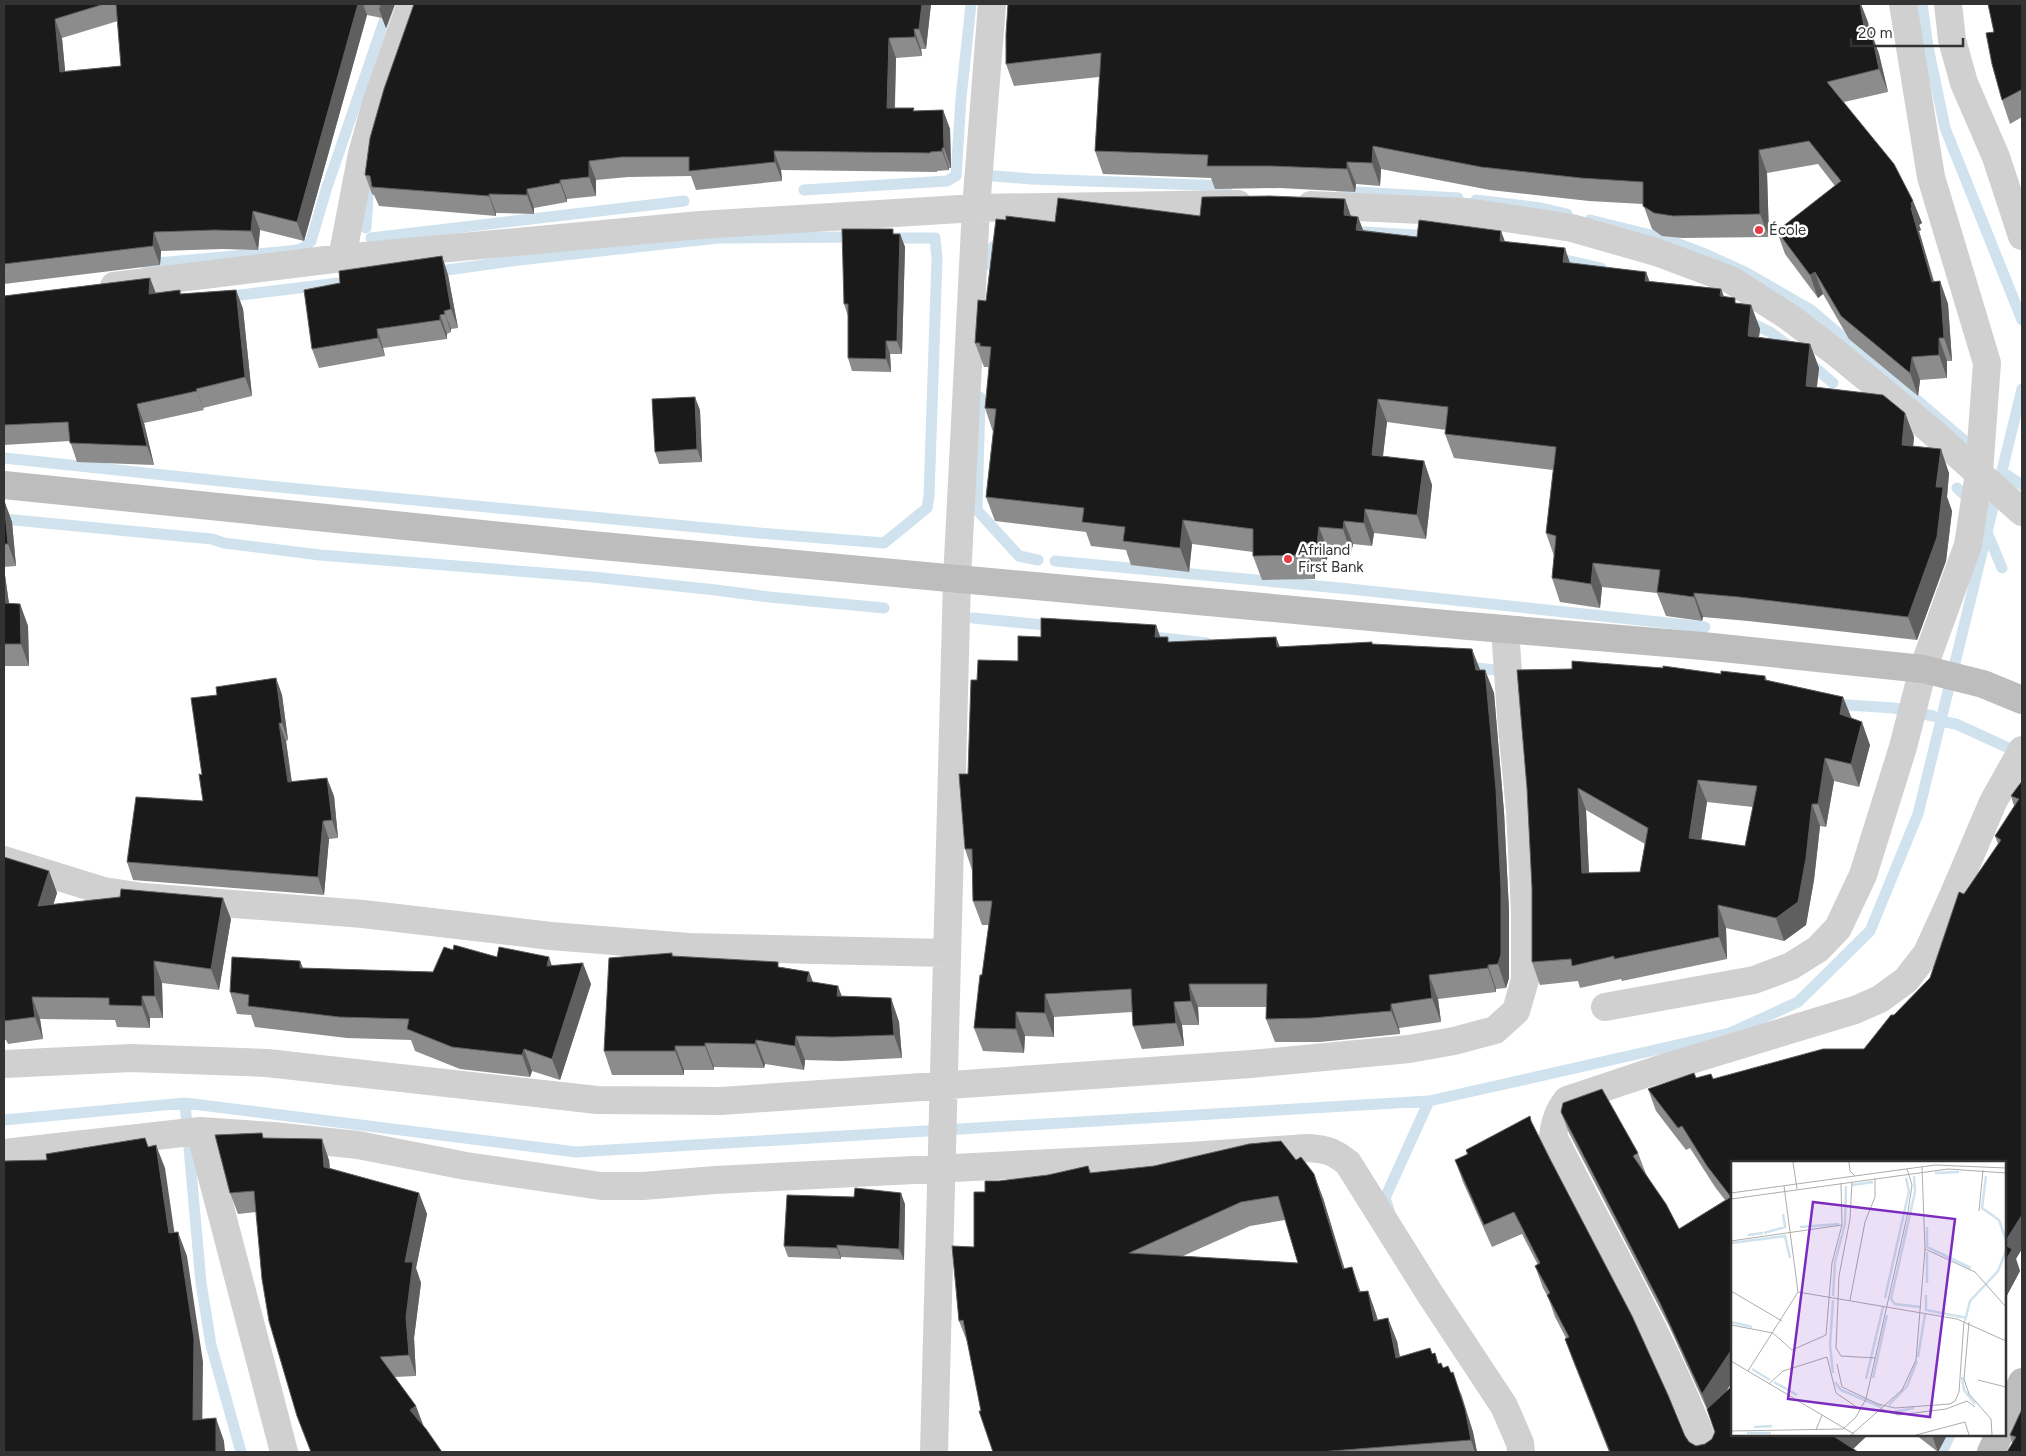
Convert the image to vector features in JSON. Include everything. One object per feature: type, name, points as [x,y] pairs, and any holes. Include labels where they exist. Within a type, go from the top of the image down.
[{"type":"street","points":[[342,258],[364,145],[376,103],[411,4]]},
{"type":"street","points":[[934,1452],[956,579],[976,208],[992,4]]},
{"type":"street","points":[[1605,1007],[1754,980],[1791,966],[1818,948],[1838,928],[1863,875],[1903,747],[1931,670],[1968,545],[1979,473],[1987,363],[1931,177],[1903,4]]},
{"type":"street","points":[[1948,4],[1952,40],[1964,83],[1996,157],[2022,236]]},
{"type":"street","points":[[91,289],[342,258],[700,225],[976,208],[1260,204]]},
{"type":"street","points":[[1289,204],[1467,212],[1572,228],[1656,252],[1731,280],[1788,317],[1835,352],[1929,429],[1979,473],[2019,499]]},
{"type":"street","points":[[4,485],[601,546],[1704,646],[1931,670],[1983,684],[2022,700]]},
{"type":"street","points":[[4,1064],[131,1058],[267,1063],[598,1100],[721,1101],[1251,1064],[1409,1049],[1454,1042],[1495,1030],[1516,1011],[1525,980],[1525,911],[1520,811],[1510,716],[1505,629]]},
{"type":"street","points":[[1707,1452],[1691,1410],[1655,1333],[1554,1136],[1555,1121],[1559,1110],[1567,1100],[1654,1071],[1855,1010],[1880,999],[1906,980],[1926,953],[1953,896],[1993,802],[2022,750]]},
{"type":"street","points":[[4,860],[104,892],[143,897],[363,914],[551,936],[688,947],[946,953]]},
{"type":"street","points":[[200,1131],[284,1452]]},
{"type":"street","points":[[4,1153],[200,1131],[358,1145],[466,1166],[601,1186],[643,1186],[715,1180],[1190,1156],[1306,1148],[1334,1152],[1348,1163],[1430,1294],[1504,1406],[1520,1443],[1521,1452]]},
{"type":"street","points":[[2006,1419],[2022,1382]]},
{"type":"street","points":[[1991,1452],[1999,1436]]},
{"type":"building","points":[[4,4],[104,4],[55,19],[60,72],[121,66],[116,4],[358,4],[297,222],[253,211],[251,231],[154,232],[153,246],[4,264]]},
{"type":"building","points":[[414,4],[922,4],[919,29],[914,29],[915,37],[889,38],[887,108],[914,108],[913,111],[943,110],[944,148],[942,148],[942,151],[930,153],[774,151],[775,162],[689,171],[689,157],[622,157],[589,161],[589,177],[560,180],[560,183],[527,189],[527,195],[489,194],[489,196],[372,187],[370,176],[365,175],[370,138],[384,89]]},
{"type":"building","points":[[1008,4],[1860,4],[1865,32],[1871,31],[1879,69],[1827,82],[1894,164],[1913,201],[1911,208],[1932,282],[1940,281],[1944,338],[1939,338],[1939,355],[1912,357],[1910,373],[1841,316],[1815,272],[1810,275],[1777,231],[1841,181],[1809,141],[1759,150],[1760,214],[1673,216],[1654,213],[1643,206],[1643,182],[1581,178],[1481,167],[1373,146],[1372,163],[1347,162],[1347,169],[1207,166],[1208,155],[1095,151],[1101,53],[1006,64]]},
{"type":"building","points":[[1988,4],[2022,4],[2022,93],[2021,90],[2002,100],[1986,33],[1994,32]]},
{"type":"building","points":[[1270,196],[1345,199],[1344,215],[1358,217],[1356,230],[1417,237],[1419,220],[1501,231],[1500,241],[1565,248],[1563,262],[1646,272],[1645,281],[1721,289],[1720,296],[1735,298],[1735,303],[1751,305],[1748,336],[1810,344],[1806,386],[1883,395],[1905,413],[1902,445],[1941,449],[1936,487],[1943,487],[1937,537],[1908,617],[1739,597],[1694,593],[1694,597],[1657,592],[1660,570],[1593,563],[1591,584],[1552,578],[1556,536],[1546,533],[1556,447],[1445,434],[1448,407],[1378,399],[1372,455],[1424,461],[1417,515],[1365,509],[1364,523],[1344,521],[1343,529],[1319,527],[1317,545],[1306,543],[1306,555],[1253,556],[1253,529],[1183,520],[1180,548],[1123,541],[1125,527],[1082,522],[1084,508],[986,497],[996,409],[985,408],[991,347],[980,346],[980,343],[975,343],[978,300],[986,301],[996,219],[1006,220],[1006,216],[1055,222],[1058,198],[1200,216],[1202,197]]},
{"type":"building","points":[[842,229],[893,229],[893,234],[900,234],[897,341],[886,341],[886,359],[848,358],[848,304],[844,304]]},
{"type":"building","points":[[442,256],[451,309],[444,311],[445,314],[440,315],[440,320],[377,329],[378,338],[312,349],[304,290],[340,283],[339,271]]},
{"type":"building","points":[[150,278],[149,294],[180,290],[180,294],[236,290],[245,377],[196,389],[197,391],[137,404],[147,446],[70,443],[68,422],[4,425],[4,296]]},
{"type":"building","points":[[695,397],[697,449],[655,452],[652,399]]},
{"type":"building","points":[[4,500],[8,544],[4,544]]},
{"type":"building","points":[[4,603],[20,604],[21,644],[4,644]]},
{"type":"building","points":[[1041,618],[1156,625],[1155,637],[1168,637],[1168,642],[1276,637],[1277,647],[1372,642],[1372,644],[1472,649],[1476,670],[1485,670],[1496,789],[1501,888],[1501,954],[1498,964],[1488,965],[1488,968],[1429,975],[1432,998],[1391,1004],[1391,1011],[1312,1018],[1266,1019],[1267,984],[1189,984],[1191,1001],[1174,1002],[1176,1023],[1133,1026],[1131,989],[1045,994],[1045,1013],[1016,1012],[1016,1029],[974,1028],[992,901],[973,901],[972,849],[965,849],[959,774],[968,774],[971,680],[977,680],[978,660],[1018,661],[1018,636],[1041,637]]},
{"type":"building","points":[[1572,661],[1663,668],[1663,666],[1721,674],[1721,671],[1765,676],[1765,680],[1843,697],[1840,714],[1862,722],[1851,764],[1825,758],[1818,804],[1812,804],[1806,858],[1798,902],[1776,918],[1718,905],[1719,937],[1614,959],[1614,956],[1572,966],[1571,959],[1532,962],[1532,888],[1527,788],[1517,670],[1572,669]],"holes":[[[1698,780],[1757,786],[1745,846],[1689,838]],[[1578,788],[1648,828],[1640,872],[1582,873]]]},
{"type":"building","points":[[276,678],[282,723],[279,723],[288,782],[327,778],[332,820],[323,821],[318,877],[127,862],[136,797],[203,801],[199,774],[202,775],[191,698],[217,695],[216,687]]},
{"type":"building","points":[[2022,781],[2022,1215],[2006,1240],[2006,1161],[1731,1161],[1731,1197],[1707,1166],[1682,1126],[1678,1128],[1648,1089],[1694,1073],[1696,1078],[1711,1074],[1713,1079],[1823,1049],[1864,1049],[1891,1015],[1894,1015],[1930,978],[1959,892],[1964,894],[2001,840],[1995,836],[2019,799],[2011,796]]},
{"type":"building","points":[[4,857],[49,871],[38,906],[120,897],[121,889],[223,898],[211,969],[154,961],[155,996],[142,996],[142,1006],[109,1005],[109,998],[32,997],[35,1017],[4,1021]]},
{"type":"building","points":[[454,945],[497,957],[499,947],[549,957],[547,966],[583,963],[552,1059],[524,1049],[522,1055],[452,1047],[407,1029],[409,1019],[339,1017],[248,1006],[249,995],[230,992],[232,957],[300,961],[300,968],[433,972],[444,947],[453,950]]},
{"type":"building","points":[[672,953],[672,956],[778,962],[778,967],[809,972],[807,981],[838,986],[837,996],[891,998],[894,1035],[796,1036],[795,1046],[756,1040],[755,1044],[705,1043],[705,1046],[675,1046],[675,1051],[604,1051],[609,958]]},
{"type":"building","points":[[1602,1089],[1638,1153],[1633,1156],[1666,1204],[1679,1229],[1731,1197],[1731,1350],[1702,1394],[1660,1303],[1561,1112],[1563,1103]]},
{"type":"building","points":[[1530,1116],[1551,1161],[1632,1316],[1689,1442],[1696,1446],[1705,1444],[1712,1439],[1715,1432],[1707,1409],[1731,1387],[1731,1436],[1836,1436],[1858,1452],[1610,1452],[1565,1339],[1569,1337],[1547,1295],[1550,1293],[1535,1266],[1540,1263],[1514,1212],[1484,1225],[1455,1160],[1468,1154],[1466,1150]]},
{"type":"building","points":[[262,1133],[263,1138],[322,1139],[324,1167],[419,1193],[405,1262],[413,1262],[406,1317],[409,1355],[380,1357],[416,1406],[410,1410],[442,1452],[311,1452],[297,1416],[269,1321],[262,1279],[254,1191],[230,1193],[215,1135]]},
{"type":"building","points":[[145,1138],[148,1147],[156,1145],[169,1233],[178,1232],[194,1338],[193,1420],[216,1418],[216,1452],[4,1452],[4,1161],[47,1160],[46,1154]]},
{"type":"building","points":[[1281,1141],[1296,1160],[1301,1157],[1314,1174],[1343,1269],[1352,1267],[1359,1292],[1368,1291],[1374,1321],[1388,1318],[1396,1358],[1430,1348],[1432,1354],[1435,1353],[1438,1364],[1441,1363],[1443,1368],[1448,1366],[1451,1373],[1453,1372],[1465,1409],[1471,1440],[1319,1452],[993,1452],[979,1411],[981,1411],[963,1320],[959,1321],[952,1246],[974,1247],[974,1192],[985,1192],[985,1181],[1048,1175],[1088,1166],[1090,1173],[1154,1166],[1249,1144]],"holes":[[[1278,1196],[1298,1263],[1129,1253],[1241,1202]]]},
{"type":"building","points":[[855,1188],[901,1193],[899,1249],[837,1245],[837,1248],[784,1246],[787,1195],[854,1197]]},
{"type":"building","points":[[2006,1246],[2012,1249],[2006,1260]]},
{"type":"building","points":[[2022,1409],[2022,1452],[2007,1452],[2016,1437],[2010,1435]]},
{"type":"waterway","points":[[146,264],[293,251],[302,249],[309,244],[390,4]]},
{"type":"waterway","points":[[804,190],[947,181],[956,176],[961,98],[971,4]]},
{"type":"waterway","points":[[1922,4],[1928,47],[1945,128],[2022,320]]},
{"type":"waterway","points":[[984,170],[982,175],[1032,179],[1228,186]]},
{"type":"waterway","points":[[366,228],[369,180]]},
{"type":"waterway","points":[[1342,191],[1458,198]]},
{"type":"waterway","points":[[1476,200],[1541,208],[1567,214]]},
{"type":"waterway","points":[[371,238],[684,201]]},
{"type":"waterway","points":[[1590,220],[1663,238],[1705,254],[1745,272],[1811,310],[1979,453]]},
{"type":"waterway","points":[[1365,232],[1431,236]]},
{"type":"waterway","points":[[433,272],[519,260],[718,238],[857,237]]},
{"type":"waterway","points":[[4,458],[268,486],[759,533],[884,543],[927,508],[929,496],[937,258],[935,238],[888,238]]},
{"type":"waterway","points":[[984,266],[986,253],[1004,238]]},
{"type":"waterway","points":[[1556,258],[1601,268]]},
{"type":"waterway","points":[[224,297],[355,281]]},
{"type":"waterway","points":[[1747,321],[1770,332],[1793,349]]},
{"type":"waterway","points":[[1807,361],[1833,383]]},
{"type":"waterway","points":[[4,1120],[185,1103],[576,1152],[1429,1101],[1730,1033],[1798,1002],[1870,931],[1918,814],[2022,389]]},
{"type":"waterway","points":[[980,397],[977,510],[1019,556],[1038,560]]},
{"type":"waterway","points":[[2004,473],[2022,485]]},
{"type":"waterway","points":[[1957,488],[1972,502]]},
{"type":"waterway","points":[[4,519],[212,539],[224,543],[320,555],[593,577],[884,608]]},
{"type":"waterway","points":[[1987,532],[2002,568]]},
{"type":"waterway","points":[[1055,561],[1350,589],[1705,627]]},
{"type":"waterway","points":[[973,618],[1055,626]]},
{"type":"waterway","points":[[1153,637],[1207,643]]},
{"type":"waterway","points":[[1464,667],[1508,671]]},
{"type":"waterway","points":[[1832,704],[1894,708],[1933,716]]},
{"type":"waterway","points":[[1940,721],[1956,724],[2015,751]]},
{"type":"waterway","points":[[1389,1210],[1385,1198],[1429,1101]]},
{"type":"waterway","points":[[185,1103],[201,1283],[211,1345],[241,1452]]},
{"type":"waterway","points":[[1942,1452],[1950,1436]]},
{"type":"place","name":"École","points":[[1759,230]]},
{"type":"place","name":"Afriland First Bank","points":[[1288,559]]}]
